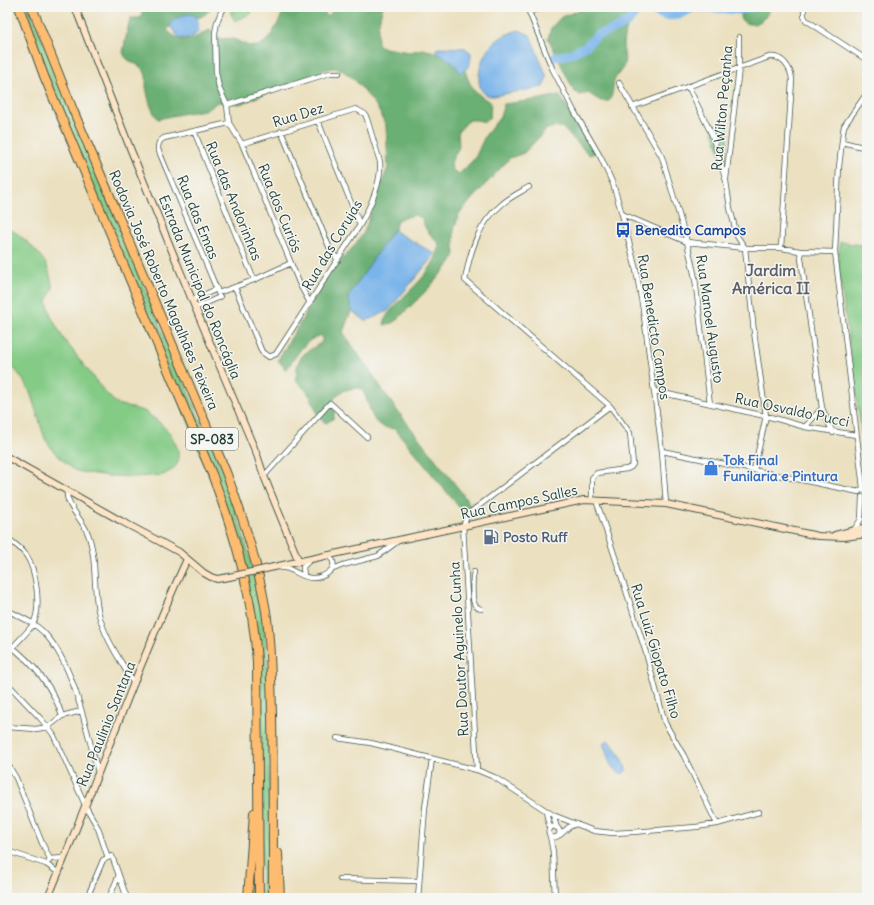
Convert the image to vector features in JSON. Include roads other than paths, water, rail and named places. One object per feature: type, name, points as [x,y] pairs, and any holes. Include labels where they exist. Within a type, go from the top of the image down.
[{"type":"highway","name":"Rodovia José Roberto Magalhães Teixeira","points":[[19,7],[44,76],[209,466],[232,530],[246,579],[254,624],[258,662],[259,898]]},
{"type":"highway","name":"Rodovia José Roberto Magalhães Teixeira","points":[[32,7],[61,82],[114,203],[238,504],[254,554],[266,615],[271,664],[273,752],[273,898]]},
{"type":"highway","points":[[273,752],[280,898]]},
{"type":"highway","points":[[248,898],[259,755]]},
{"type":"street","name":"Estrada Municipal do Roncáglia","points":[[75,7],[128,143],[257,455],[304,576]]},
{"type":"street","name":"Rua das Andorinhas","points":[[226,7],[217,22],[215,33],[216,72],[219,88],[226,105],[229,123]]},
{"type":"street","name":"Rua Benedicto Campos","points":[[526,7],[552,68],[574,111],[601,158],[613,184],[622,214],[636,270],[643,309],[662,451],[666,504]]},
{"type":"street","points":[[529,12],[545,7]]},
{"type":"street","points":[[804,7],[804,16],[806,20],[867,60]]},
{"type":"street","name":"Rua Wilton Peçanha","points":[[726,181],[740,68],[739,37]]},
{"type":"street","points":[[632,107],[688,86],[774,57],[779,58],[785,63],[791,73],[792,80],[781,248]]},
{"type":"street","points":[[226,105],[330,73],[340,73]]},
{"type":"street","name":"Rua Manoel Augusto","points":[[619,83],[662,157],[687,242],[695,278],[710,404]]},
{"type":"street","points":[[688,86],[712,135],[726,181],[730,208],[737,236],[745,248],[754,332],[766,416],[754,470]]},
{"type":"street","points":[[865,491],[856,435],[835,252],[839,167],[844,126],[867,93]]},
{"type":"street","name":"Rua Dez","points":[[242,144],[356,109],[361,111]]},
{"type":"street","name":"Rua das Corujas","points":[[235,287],[262,352],[269,357],[276,354],[338,260],[360,225],[371,203],[381,168],[367,119],[361,111]]},
{"type":"street","points":[[318,121],[360,225]]},
{"type":"street","points":[[194,131],[229,123]]},
{"type":"street","name":"Rua dos Curiós","points":[[229,123],[242,144],[291,264],[310,303]]},
{"type":"street","name":"Rua das Andorinhas","points":[[194,131],[254,280]]},
{"type":"street","name":"Rua das Emas","points":[[194,131],[164,138],[160,140],[158,149],[218,293]]},
{"type":"street","points":[[281,131],[330,248],[338,260]]},
{"type":"street","points":[[842,142],[867,148]]},
{"type":"street","points":[[529,187],[501,205],[488,217],[479,232],[469,258],[466,280],[610,406],[630,432],[633,464],[627,469],[597,473],[593,476],[594,500]]},
{"type":"street","points":[[622,214],[687,242],[745,248],[781,248],[800,251],[835,252]]},
{"type":"street","points":[[800,251],[822,408],[833,433]]},
{"type":"street","points":[[192,300],[235,287],[291,264]]},
{"type":"street","points":[[195,308],[218,293]]},
{"type":"street","name":"Rua Osvaldo Pucci","points":[[654,391],[766,416],[805,427],[833,433],[856,435]]},
{"type":"street","points":[[264,476],[330,403],[367,437]]},
{"type":"street","points":[[463,526],[468,514],[610,406]]},
{"type":"street","points":[[805,427],[822,408]]},
{"type":"street","points":[[662,451],[865,491]]},
{"type":"street","name":"Rua Campos Salles","points":[[7,457],[168,546],[204,573],[217,579],[584,500],[666,504],[792,531],[829,536],[844,537],[867,530]]},
{"type":"street","points":[[67,491],[67,501],[81,518],[88,531],[91,541],[96,598],[101,623],[134,684]]},
{"type":"street","points":[[854,530],[861,519],[862,497],[860,496],[865,491]]},
{"type":"street","name":"Rua Luiz Giopato Filho","points":[[594,500],[643,646],[665,723],[684,756],[717,824]]},
{"type":"street","points":[[829,536],[854,530],[867,530],[861,519]]},
{"type":"street","name":"Rua Doutor Aguinelo Cunha","points":[[463,526],[477,770]]},
{"type":"street","points":[[7,538],[19,547],[32,567],[35,578],[37,598],[37,612],[33,624],[12,647]]},
{"type":"street","points":[[274,567],[291,569],[304,576],[314,578],[326,574],[343,565],[378,556],[400,540]]},
{"type":"street","points":[[328,556],[332,558],[334,563],[332,570]]},
{"type":"street","name":"Rua Paulinio Santana","points":[[48,898],[168,601],[187,559]]},
{"type":"street","points":[[304,576],[303,567],[310,560]]},
{"type":"street","points":[[474,572],[474,604],[477,608],[481,609]]},
{"type":"street","points":[[7,610],[33,624],[45,634],[60,655],[71,679],[99,774]]},
{"type":"street","points":[[7,643],[44,679],[55,697],[62,716]]},
{"type":"street","points":[[7,683],[48,727],[58,743],[86,807],[98,828],[108,858]]},
{"type":"street","points":[[7,727],[36,729],[48,727],[62,716],[81,711]]},
{"type":"street","points":[[337,738],[371,743],[477,770],[494,777],[553,816],[594,831],[613,833],[688,828],[717,824],[759,812]]},
{"type":"street","points":[[418,898],[425,808],[432,758]]},
{"type":"street","points":[[7,763],[16,778],[50,860]]},
{"type":"street","points":[[546,812],[553,852],[555,898]]},
{"type":"street","points":[[553,816],[560,832],[553,852]]},
{"type":"street","points":[[550,829],[567,820]]},
{"type":"street","points":[[550,836],[556,838],[569,827],[576,824]]},
{"type":"street","points":[[7,851],[46,864],[59,873]]},
{"type":"street","points":[[87,898],[103,860],[112,856],[127,898]]},
{"type":"street","points":[[46,864],[50,860],[64,858]]},
{"type":"street","points":[[109,898],[119,875]]},
{"type":"street","points":[[340,879],[419,882]]},
{"type":"water","points":[[190,14],[196,16],[199,26],[198,30],[194,36],[190,38],[179,38],[170,26],[173,20]]},
{"type":"water","points":[[519,30],[530,35],[547,77],[543,87],[489,96],[482,91],[479,79],[481,64],[484,57],[496,41],[507,34]]},
{"type":"water","points":[[443,47],[465,48],[471,53],[468,67],[460,73],[453,63],[437,53],[436,49]]},
{"type":"water","points":[[393,230],[435,254],[388,311],[366,321],[352,311],[348,297]]},
{"type":"water","points":[[608,740],[620,754],[626,767],[626,771],[623,774],[614,769],[609,762],[603,744]]},
{"type":"waterway","points":[[555,57],[570,54],[586,46],[597,35],[615,29],[628,22],[637,11],[652,10],[665,16],[678,15],[695,7]]},
{"type":"waterway","points":[[697,7],[741,10],[752,7]]},
{"type":"place","name":"Benedito Campos","points":[[623,230]]},
{"type":"place","name":"Tok Final Funilaria e Pintura","points":[[711,468]]},
{"type":"place","name":"Posto Ruff","points":[[491,537]]},
{"type":"district","name":"Jardim América II","points":[[771,279]]}]
